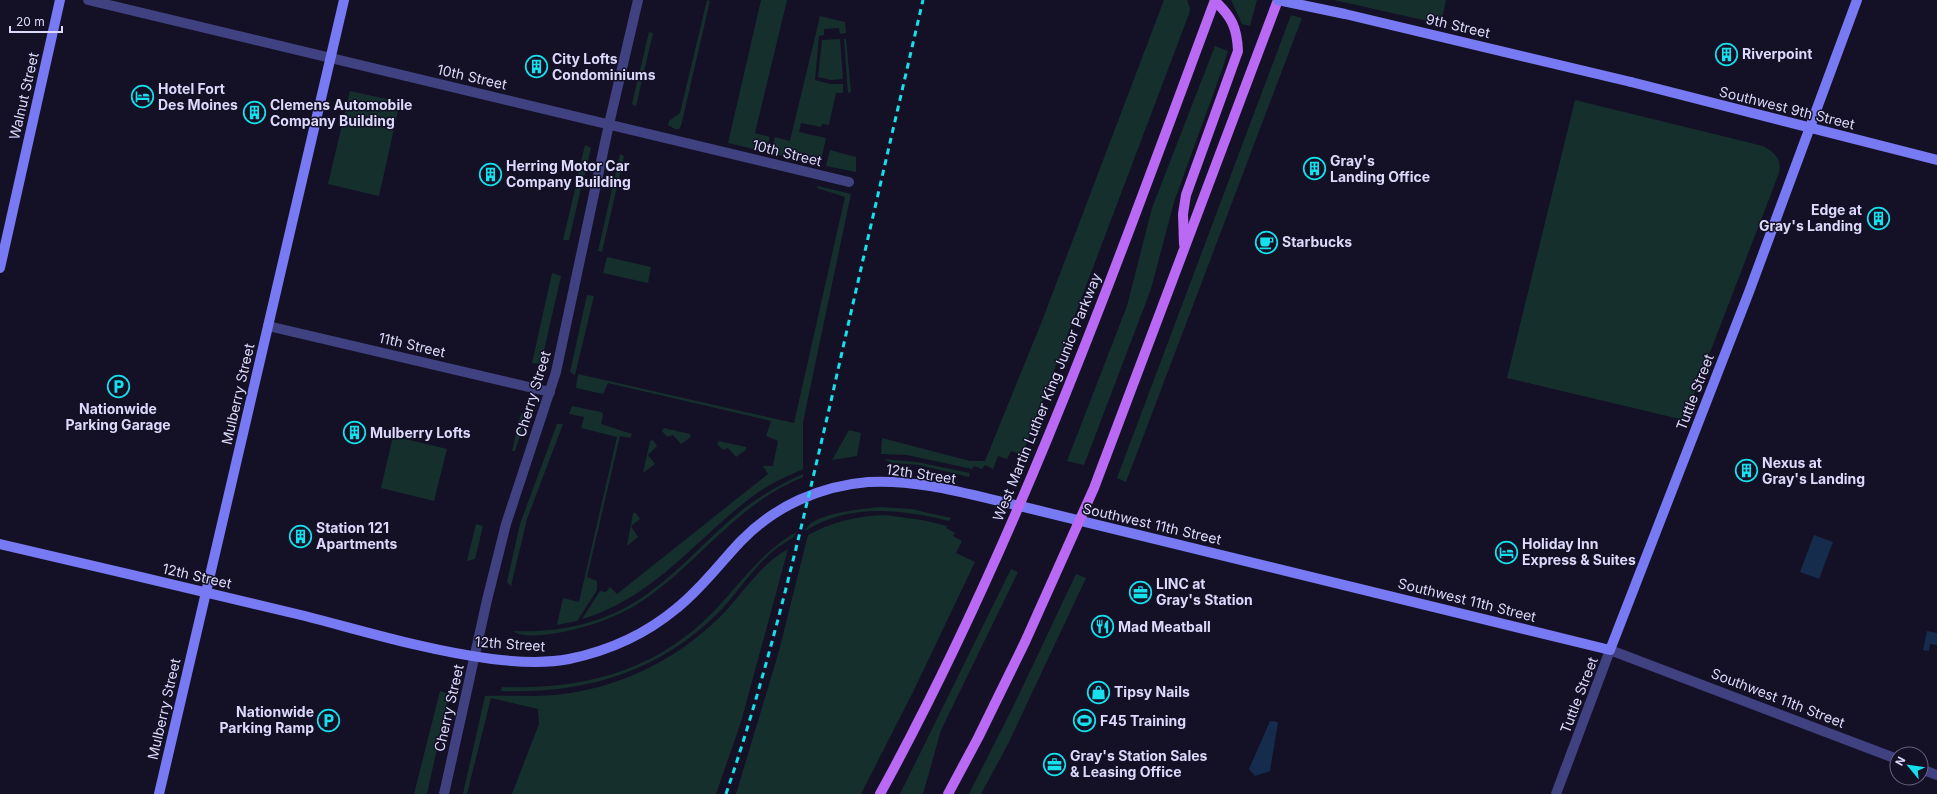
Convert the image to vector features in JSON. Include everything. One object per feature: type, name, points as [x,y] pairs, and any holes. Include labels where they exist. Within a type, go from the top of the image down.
[{"type":"main road","points":[[1184,250],[1183,214],[1186,195],[1238,51],[1237,36],[1233,22],[1226,11],[1215,0]]},
{"type":"main road","name":"West Martin Luther King Junior Parkway","points":[[880,794],[958,640],[1020,506],[1127,235],[1215,0]]},
{"type":"main road","points":[[948,794],[978,738],[1022,648],[1080,521],[1278,0]]},
{"type":"street","name":"Walnut Street","points":[[0,268],[60,0]]},
{"type":"street","name":"10th Street","points":[[88,0],[849,182]]},
{"type":"street","name":"Mulberry Street","points":[[159,794],[344,0]]},
{"type":"street","name":"Cherry Street","points":[[444,794],[474,656],[506,524],[550,392],[578,273],[609,124],[638,0]]},
{"type":"street","name":"9th Street","points":[[1278,0],[1345,14],[1631,82]]},
{"type":"street","name":"Tuttle Street","points":[[1556,794],[1811,129],[1858,0]]},
{"type":"street","name":"Southwest 9th Street","points":[[1631,82],[1937,160]]},
{"type":"street","name":"11th Street","points":[[268,326],[550,392]]},
{"type":"street","name":"12th Street","points":[[0,544],[206,592],[450,653],[532,662],[566,660],[597,652],[624,641],[655,624],[678,608],[703,584],[742,540],[774,514],[810,494],[840,486],[869,482],[895,482],[924,486],[1020,506]]},
{"type":"street","name":"Southwest 11th Street","points":[[1020,506],[1610,650],[1889,756]]},
{"type":"green space","points":[[707,0],[710,1],[681,126],[679,129],[675,129],[668,125],[669,121],[680,113]]},
{"type":"green space","points":[[761,0],[787,0],[755,133],[770,137],[766,152],[728,143]]},
{"type":"green space","points":[[1164,0],[1187,0],[1190,8],[1189,14],[1022,455],[1011,451],[1007,459],[998,456],[993,469],[985,465],[982,469],[974,466],[972,469],[907,455],[881,454],[882,438],[970,461],[985,461],[1042,321]]},
{"type":"green space","points":[[1231,0],[1257,0],[1250,26],[1242,24]]},
{"type":"green space","points":[[1334,0],[1446,0],[1441,24]]},
{"type":"green space","points":[[1291,15],[1302,18],[1126,482],[1117,478]]},
{"type":"green space","points":[[820,16],[845,22],[846,33],[840,34],[839,28],[824,29],[824,35],[819,36],[815,80],[830,84],[843,84],[843,93],[836,93],[829,125],[822,124],[821,127],[801,123],[799,132],[826,138],[820,165],[771,153],[775,137],[790,141]]},
{"type":"green space","points":[[649,32],[653,33],[636,106],[632,104]]},
{"type":"green space","points":[[840,39],[843,79],[831,80],[818,77],[822,40]]},
{"type":"green space","points":[[844,39],[846,39],[851,92],[848,93]]},
{"type":"green space","points":[[1215,46],[1228,51],[1174,202],[1151,289],[1084,465],[1067,461],[1127,306],[1152,208]]},
{"type":"green space","points":[[350,91],[400,102],[379,196],[328,184]]},
{"type":"green space","points":[[1575,100],[1763,146],[1777,157],[1780,168],[1779,173],[1684,420],[1507,378]]},
{"type":"green space","points":[[585,145],[591,148],[584,178],[578,174]]},
{"type":"green space","points":[[830,150],[856,157],[856,172],[826,166]]},
{"type":"green space","points":[[620,154],[624,156],[602,252],[598,251]]},
{"type":"green space","points":[[582,184],[569,240],[563,240],[576,185]]},
{"type":"green space","points":[[818,186],[851,194],[803,422],[803,469],[762,489],[675,564],[632,596],[608,609],[582,619],[600,591],[606,592],[610,587],[617,594],[768,474],[763,466],[773,466],[778,441],[766,436],[771,421],[608,383],[603,394],[576,388],[578,374],[794,423],[845,197],[817,188]]},
{"type":"green space","points":[[607,257],[651,267],[648,283],[603,273]]},
{"type":"green space","points":[[552,273],[561,276],[541,364],[532,363]]},
{"type":"green space","points":[[587,295],[594,296],[575,375],[570,372]]},
{"type":"green space","points":[[572,406],[601,412],[603,414],[601,424],[632,434],[630,438],[620,436],[587,577],[597,581],[597,590],[577,621],[557,625],[563,598],[579,602],[617,437],[581,428],[584,417],[569,414]]},
{"type":"green space","points":[[521,413],[527,415],[515,451],[512,451]]},
{"type":"green space","points":[[557,424],[563,424],[527,519],[511,586],[507,582],[520,524]]},
{"type":"green space","points":[[664,428],[690,434],[691,437],[681,444],[673,435],[667,437],[662,431]]},
{"type":"green space","points":[[849,430],[861,433],[857,456],[832,460]]},
{"type":"green space","points":[[393,436],[447,449],[434,501],[381,488]]},
{"type":"green space","points":[[653,440],[657,446],[648,455],[655,464],[643,473],[650,441]]},
{"type":"green space","points":[[719,441],[746,447],[746,450],[736,457],[728,448],[723,450],[717,444]]},
{"type":"green space","points":[[883,459],[917,462],[970,473],[969,477],[919,465],[892,463]]},
{"type":"green space","points":[[803,474],[803,477],[777,490],[753,506],[725,529],[671,579],[642,601],[621,613],[587,626],[551,634],[531,636],[521,635],[513,631],[546,630],[579,625],[595,621],[625,608],[640,599],[669,577],[722,527],[750,504],[763,495]]},
{"type":"green space","points":[[880,507],[911,509],[951,518],[949,521],[894,512],[857,512],[822,522],[805,531],[809,525],[827,516]]},
{"type":"green space","points":[[633,513],[636,513],[640,519],[631,526],[638,537],[627,546]]},
{"type":"green space","points":[[885,515],[922,520],[947,526],[946,528],[955,533],[953,536],[962,541],[956,553],[975,562],[913,692],[861,794],[736,794],[779,651],[808,535],[817,530],[845,520]]},
{"type":"green space","points":[[476,524],[483,526],[475,559],[467,561]]},
{"type":"green space","points":[[796,532],[794,537],[764,559],[717,614],[694,634],[669,651],[644,665],[617,676],[590,684],[561,689],[501,691],[502,687],[562,685],[590,680],[618,672],[644,662],[669,648],[693,631],[715,610],[762,558]]},
{"type":"green space","points":[[788,549],[741,722],[716,794],[512,794],[539,724],[538,709],[491,698],[467,794],[463,794],[485,696],[546,696],[578,692],[623,679],[644,670],[684,647],[703,633],[720,617],[760,571],[778,555]]},
{"type":"green space","points":[[1011,569],[1018,572],[941,730],[923,794],[900,794]]},
{"type":"green space","points":[[1076,574],[1086,578],[1008,744],[981,794],[969,794],[1014,705]]},
{"type":"green space","points":[[440,691],[449,694],[427,794],[414,794]]},
{"type":"water","points":[[1814,535],[1833,542],[1819,579],[1800,572]]},
{"type":"water","points":[[1927,631],[1937,633],[1937,645],[1930,644],[1929,651],[1923,650]]},
{"type":"water","points":[[1270,721],[1278,722],[1270,771],[1255,776],[1249,769]]},
{"type":"railway","points":[[726,794],[757,697],[796,549],[923,0]]},
{"type":"place","name":"Riverpoint","points":[[1727,54]]},
{"type":"place","name":"City Lofts Condominiums","points":[[537,67]]},
{"type":"place","name":"Hotel Fort Des Moines","points":[[143,97]]},
{"type":"place","name":"Clemens Automobile Company Building","points":[[255,113]]},
{"type":"place","name":"Gray's Landing Office","points":[[1314,169]]},
{"type":"place","name":"Herring Motor Car Company Building","points":[[491,174]]},
{"type":"place","name":"Edge at Gray's Landing","points":[[1878,218]]},
{"type":"place","name":"Starbucks","points":[[1266,242]]},
{"type":"place","name":"Nationwide Parking Garage","points":[[118,387]]},
{"type":"place","name":"Mulberry Lofts","points":[[354,433]]},
{"type":"place","name":"Nexus at Gray's Landing","points":[[1747,471]]},
{"type":"place","name":"Station 121 Apartments","points":[[301,536]]},
{"type":"place","name":"Holiday Inn Express & Suites","points":[[1507,552]]},
{"type":"place","name":"LINC at Gray's Station","points":[[1140,592]]},
{"type":"place","name":"Mad Meatball","points":[[1103,627]]},
{"type":"place","name":"Tipsy Nails","points":[[1099,692]]},
{"type":"place","name":"Nationwide Parking Ramp","points":[[329,720]]},
{"type":"place","name":"F45 Training","points":[[1085,721]]},
{"type":"place","name":"Gray's Station Sales & Leasing Office","points":[[1055,764]]}]
